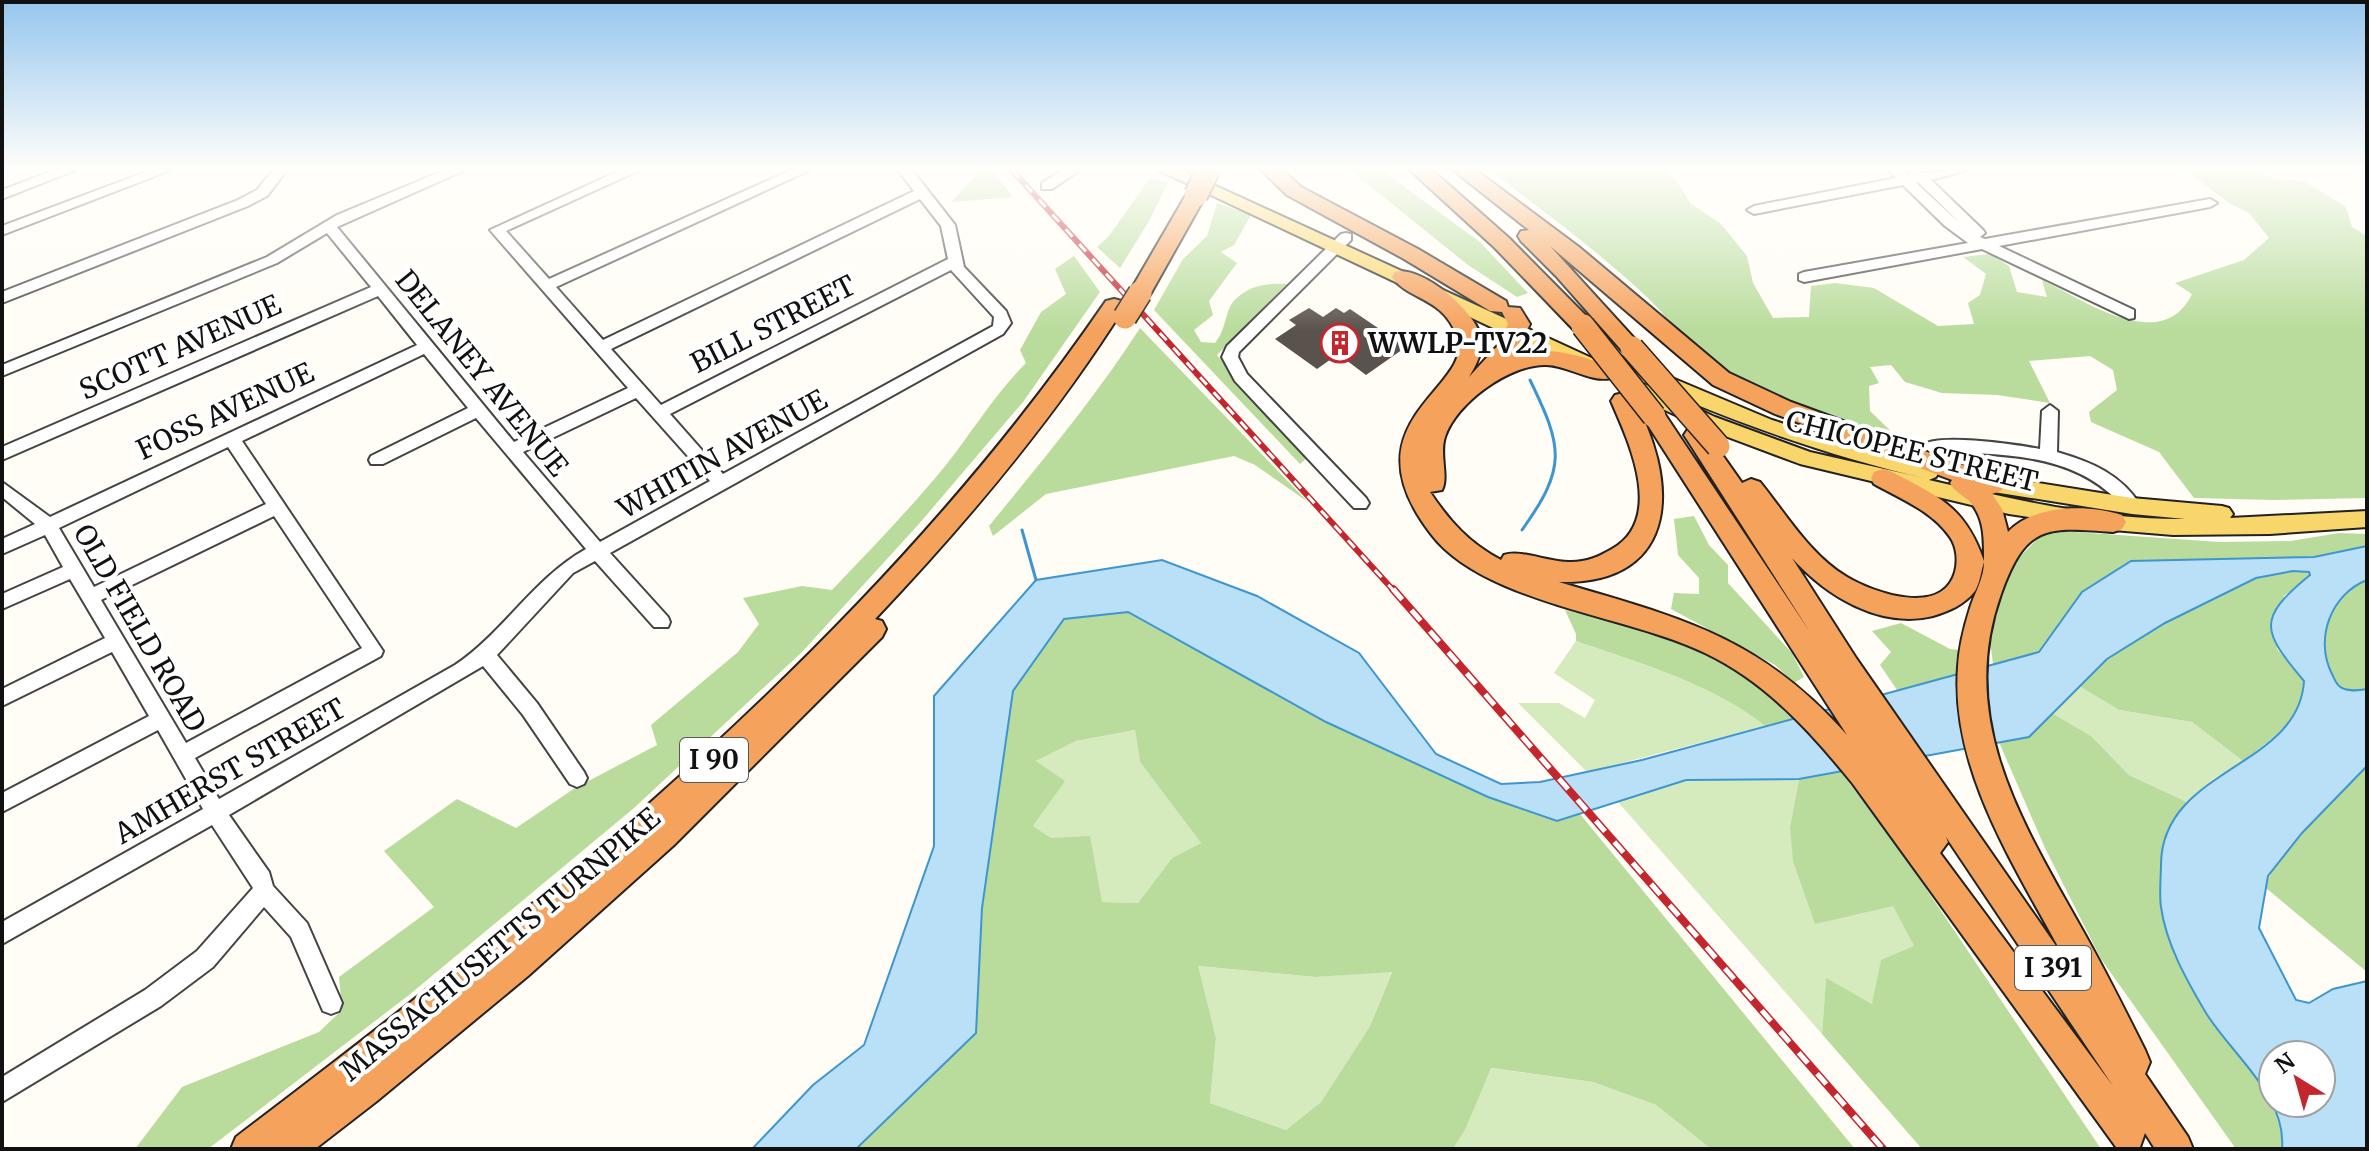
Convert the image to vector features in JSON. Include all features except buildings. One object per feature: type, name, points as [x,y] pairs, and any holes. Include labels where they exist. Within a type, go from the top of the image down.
[{"type":"highway","name":"MASSACHUSETTS TURNPIKE","points":[[287,1149],[546,939],[700,802],[817,688],[899,602],[992,496],[1066,402],[1168,224]]},
{"type":"highway","points":[[1355,224],[1411,254],[1509,316],[1475,386]]},
{"type":"highway","points":[[1471,224],[1528,268]]},
{"type":"highway","name":"I 391","points":[[1479,224],[1528,268],[1583,326],[1654,416],[1833,669]]},
{"type":"highway","points":[[1512,224],[1564,271],[1791,539],[1838,585],[1864,599],[1894,607],[1928,608],[1946,602],[1963,589],[1972,571],[1971,554],[1964,537],[1951,519],[1936,506],[1883,478]]},
{"type":"highway","points":[[1535,224],[1721,379],[1990,494]]},
{"type":"highway","points":[[1403,277],[1456,313],[1465,325],[1471,345],[1466,369],[1425,416],[1411,447],[1416,486],[1440,528],[1471,556],[1514,579],[1678,629],[1723,649],[1760,671],[1907,797]]},
{"type":"highway","name":"MASSACHUSETTS TURNPIKE","points":[[248,1149],[397,1034],[528,926],[649,820],[782,695],[892,583],[973,492],[1127,299]]},
{"type":"highway","points":[[1583,326],[1623,401],[1648,465],[1652,502],[1645,531],[1636,546],[1613,562],[1582,572],[1551,572],[1508,560],[1483,547],[1452,517],[1435,490],[1429,466],[1433,436],[1451,407],[1475,386],[1506,366],[1533,356],[1563,358],[1603,372]]},
{"type":"highway","name":"I 391","points":[[1707,440],[1907,797],[2132,1142]]},
{"type":"highway","points":[[1943,475],[1990,494]]},
{"type":"highway","points":[[1990,494],[1997,573]]},
{"type":"highway","points":[[2123,514],[2042,520],[2017,537],[1997,573],[1976,629],[1972,697],[1980,743],[1990,774],[2025,853],[2095,983],[2174,1146]]},
{"type":"highway","name":"I 391","points":[[1907,797],[2174,1146]]},
{"type":"main road","name":"CHICOPEE STREET","points":[[1298,224],[1747,420],[1830,448],[1943,475]]},
{"type":"main road","name":"CHICOPEE STREET","points":[[1298,224],[1341,241],[1403,277],[1509,316],[1603,372],[1745,437],[1807,459],[1883,478],[2206,528],[2367,519]]},
{"type":"main road","name":"CHICOPEE STREET","points":[[2123,514],[2245,515],[2367,509]]},
{"type":"street","points":[[2,231],[21,224]]},
{"type":"street","points":[[2,298],[190,224]]},
{"type":"street","points":[[2,371],[277,258],[334,224]]},
{"type":"street","points":[[511,224],[497,230],[722,484]]},
{"type":"street","points":[[546,286],[684,224]]},
{"type":"street","points":[[601,347],[857,224]]},
{"type":"street","points":[[947,224],[954,262]]},
{"type":"street","points":[[1951,224],[1985,246],[1998,249],[2129,314]]},
{"type":"street","points":[[1804,277],[2102,224]]},
{"type":"street","name":"DELANEY AVENUE","points":[[329,226],[477,411],[596,552],[661,622]]},
{"type":"street","points":[[1341,241],[1232,350],[1230,357],[1237,373],[1360,503]]},
{"type":"street","name":"WHITIN AVENUE","points":[[485,655],[567,568],[995,333],[1003,323],[1001,315],[960,273],[954,262]]},
{"type":"street","name":"BILL STREET","points":[[660,412],[954,262]]},
{"type":"street","name":"SCOTT AVENUE","points":[[2,454],[380,289]]},
{"type":"street","name":"FOSS AVENUE","points":[[2,547],[425,347]]},
{"type":"street","points":[[511,451],[640,389]]},
{"type":"street","points":[[377,460],[477,411]]},
{"type":"street","points":[[2048,458],[2050,411]]},
{"type":"street","points":[[182,755],[374,651],[231,438]]},
{"type":"street","points":[[1930,446],[1982,447],[2048,458],[2085,468],[2117,487],[2123,514]]},
{"type":"street","name":"OLD FIELD ROAD","points":[[2,488],[48,525],[215,811],[261,879],[264,891],[299,930],[331,1003]]},
{"type":"street","points":[[89,598],[276,507]]},
{"type":"street","points":[[2,602],[73,570]]},
{"type":"street","points":[[2,698],[115,642]]},
{"type":"street","points":[[485,655],[530,709],[577,778]]},
{"type":"street","name":"AMHERST STREET","points":[[2,934],[485,655]]},
{"type":"street","points":[[2,803],[161,719]]},
{"type":"street","points":[[2,1090],[153,998],[205,959],[264,891]]},
{"type":"green space","points":[[1118,224],[1147,224],[1120,268],[1097,247]]},
{"type":"green space","points":[[1211,224],[1246,224],[1234,245],[1221,252],[1237,263],[1209,301],[1213,315],[1194,330],[1201,342],[1215,343],[1230,306],[1239,296],[1258,286],[1287,284],[1217,355],[1307,458],[1300,464],[1154,310],[1183,259],[1207,236]]},
{"type":"green space","points":[[1417,224],[1455,224],[1480,242],[1528,293],[1517,297],[1468,265]]},
{"type":"green space","points":[[1560,224],[1721,224],[1747,256],[1753,283],[1773,318],[1809,317],[1811,286],[1835,283],[1874,288],[1938,326],[1974,324],[1968,303],[1980,295],[1986,274],[1963,257],[1990,254],[2009,266],[2017,292],[2047,297],[2042,280],[2122,318],[2142,322],[2162,321],[2179,312],[2192,294],[2175,283],[2244,260],[2269,238],[2258,224],[2351,224],[2367,236],[2367,498],[2194,498],[2159,452],[2091,422],[2089,412],[2117,390],[2113,370],[2090,356],[2029,361],[2050,403],[1997,395],[1942,393],[1905,382],[1891,365],[1870,367],[1879,383],[1869,386],[1870,411],[1897,437],[1849,424],[1777,398],[1702,356],[1651,301]]},
{"type":"green space","points":[[1074,256],[1100,292],[1023,402],[918,525],[802,652],[634,808],[409,995],[208,1149],[135,1149],[182,1087],[319,1032],[342,1010],[339,977],[434,907],[384,851],[457,799],[516,828],[575,788],[657,745],[651,725],[738,652],[759,624],[743,598],[802,586],[832,590],[932,481],[1026,363],[1020,350],[1041,312],[1066,294],[1055,269]]},
{"type":"green space","points":[[1140,328],[1308,502],[1255,465],[1234,456],[1046,494],[993,536],[989,526],[1086,404]]},
{"type":"green space","points":[[1694,516],[1709,545],[1728,565],[1728,583],[1792,653],[1804,677],[1794,683],[1775,665],[1671,609],[1674,593],[1699,594],[1699,578],[1678,555],[1674,519]]},
{"type":"green space","points":[[2046,530],[2219,542],[2291,541],[2339,533],[2367,534],[2367,546],[2314,557],[2284,557],[2082,592],[2039,652],[1993,664],[1988,624],[2008,569]]},
{"type":"green space","points":[[2293,571],[2310,572],[2310,576],[2284,596],[2277,649],[2304,681],[2302,695],[2283,728],[2243,761],[2192,722],[2119,710],[2079,686],[2106,659],[2165,623],[2256,578]]},
{"type":"green space","points":[[2367,580],[2367,689],[2348,690],[2338,685],[2332,674],[2327,661],[2326,633],[2335,607],[2354,587]]},
{"type":"green space","points":[[1565,610],[1615,621],[1688,644],[1734,667],[1761,685],[1796,718],[1765,726],[1723,698],[1699,687],[1576,641]]},
{"type":"green space","points":[[1128,612],[1326,722],[1557,821],[1580,814],[1855,1149],[1711,1149],[1656,1105],[1593,1082],[1491,1068],[1465,1130],[1453,1149],[856,1149],[976,1033],[982,908],[1013,690],[1064,619]],"holes":[[[1135,730],[1140,762],[1201,843],[1172,858],[1138,903],[1102,902],[1090,836],[1051,838],[1033,826],[1065,781],[1036,761],[1076,741]],[[1198,966],[1315,977],[1392,972],[1370,1026],[1321,1102],[1286,1130],[1210,1103],[1216,1038]]]},
{"type":"green space","points":[[1901,623],[1950,649],[1960,650],[1964,672],[1897,690],[1880,665],[1891,652],[1872,631]]},
{"type":"green space","points":[[1576,641],[1699,687],[1745,711],[1765,726],[1587,772],[1518,703],[1559,703],[1585,718],[1595,700],[1554,673]]},
{"type":"green space","points":[[2079,686],[2119,710],[2192,722],[2243,761],[2213,779],[2187,802],[2129,775],[2091,736],[2052,713]]},
{"type":"green space","points":[[2052,713],[2091,736],[2129,775],[2187,802],[2175,819],[2163,861],[2161,903],[2167,934],[2178,962],[2206,1013],[2257,1080],[2257,1119],[2278,1119],[2282,1149],[2236,1149],[2101,959],[2045,848],[1999,742],[2029,737]]},
{"type":"green space","points":[[1135,730],[1140,762],[1201,843],[1172,858],[1138,903],[1102,902],[1051,838],[1033,826],[1064,781],[1036,761],[1076,741]]},
{"type":"green space","points":[[2367,766],[2367,972],[2266,888],[2280,858],[2293,842]]},
{"type":"green space","points":[[1840,771],[1896,844],[2101,1149],[1922,1149],[1822,1034],[1826,978],[1872,1004],[1881,960],[1914,946],[1893,906],[1815,924],[1793,861],[1790,827],[1799,779]]},
{"type":"green space","points":[[1799,779],[1790,827],[1893,905],[1914,946],[1872,1004],[1826,979],[1822,1034],[1618,802],[1686,780]]},
{"type":"green space","points":[[1197,966],[1315,977],[1392,971],[1370,1026],[1321,1102],[1286,1130],[1210,1103],[1216,1038]]},
{"type":"green space","points":[[1490,1068],[1593,1082],[1656,1105],[1711,1149],[1453,1149],[1465,1130]]},
{"type":"water","points":[[2367,546],[2367,580],[2354,587],[2335,607],[2329,619],[2325,647],[2338,685],[2348,690],[2367,689],[2367,766],[2302,833],[2268,876],[2259,928],[2296,1000],[2309,1003],[2333,989],[2367,981],[2367,1149],[2282,1149],[2278,1119],[2337,1119],[2337,1039],[2257,1039],[2257,1079],[2217,1029],[2192,988],[2172,948],[2161,907],[2161,864],[2167,832],[2183,807],[2205,787],[2280,733],[2296,710],[2304,681],[2280,650],[2271,626],[2280,603],[2310,575],[2309,572],[2293,571],[2256,578],[2165,623],[2107,659],[2029,737],[1799,779],[1686,780],[1557,821],[1488,797],[1326,722],[1128,612],[1064,619],[1013,691],[982,908],[976,1033],[856,1149],[752,1149],[813,1085],[864,1045],[934,846],[934,696],[1036,580],[1162,560],[1257,596],[1359,653],[1436,754],[1501,784],[1540,782],[1642,760],[2039,652],[2082,592],[2131,561],[2314,557]]},
{"type":"waterway","points":[[1522,530],[1547,490],[1555,457],[1549,423],[1530,380]]},
{"type":"waterway","points":[[1022,530],[1036,580]]},
{"type":"railway","points":[[1061,224],[1394,591]]},
{"type":"railway","points":[[1393,589],[1883,1149]]},
{"type":"place","name":"WWLP-TV22","points":[[1340,343]]}]
